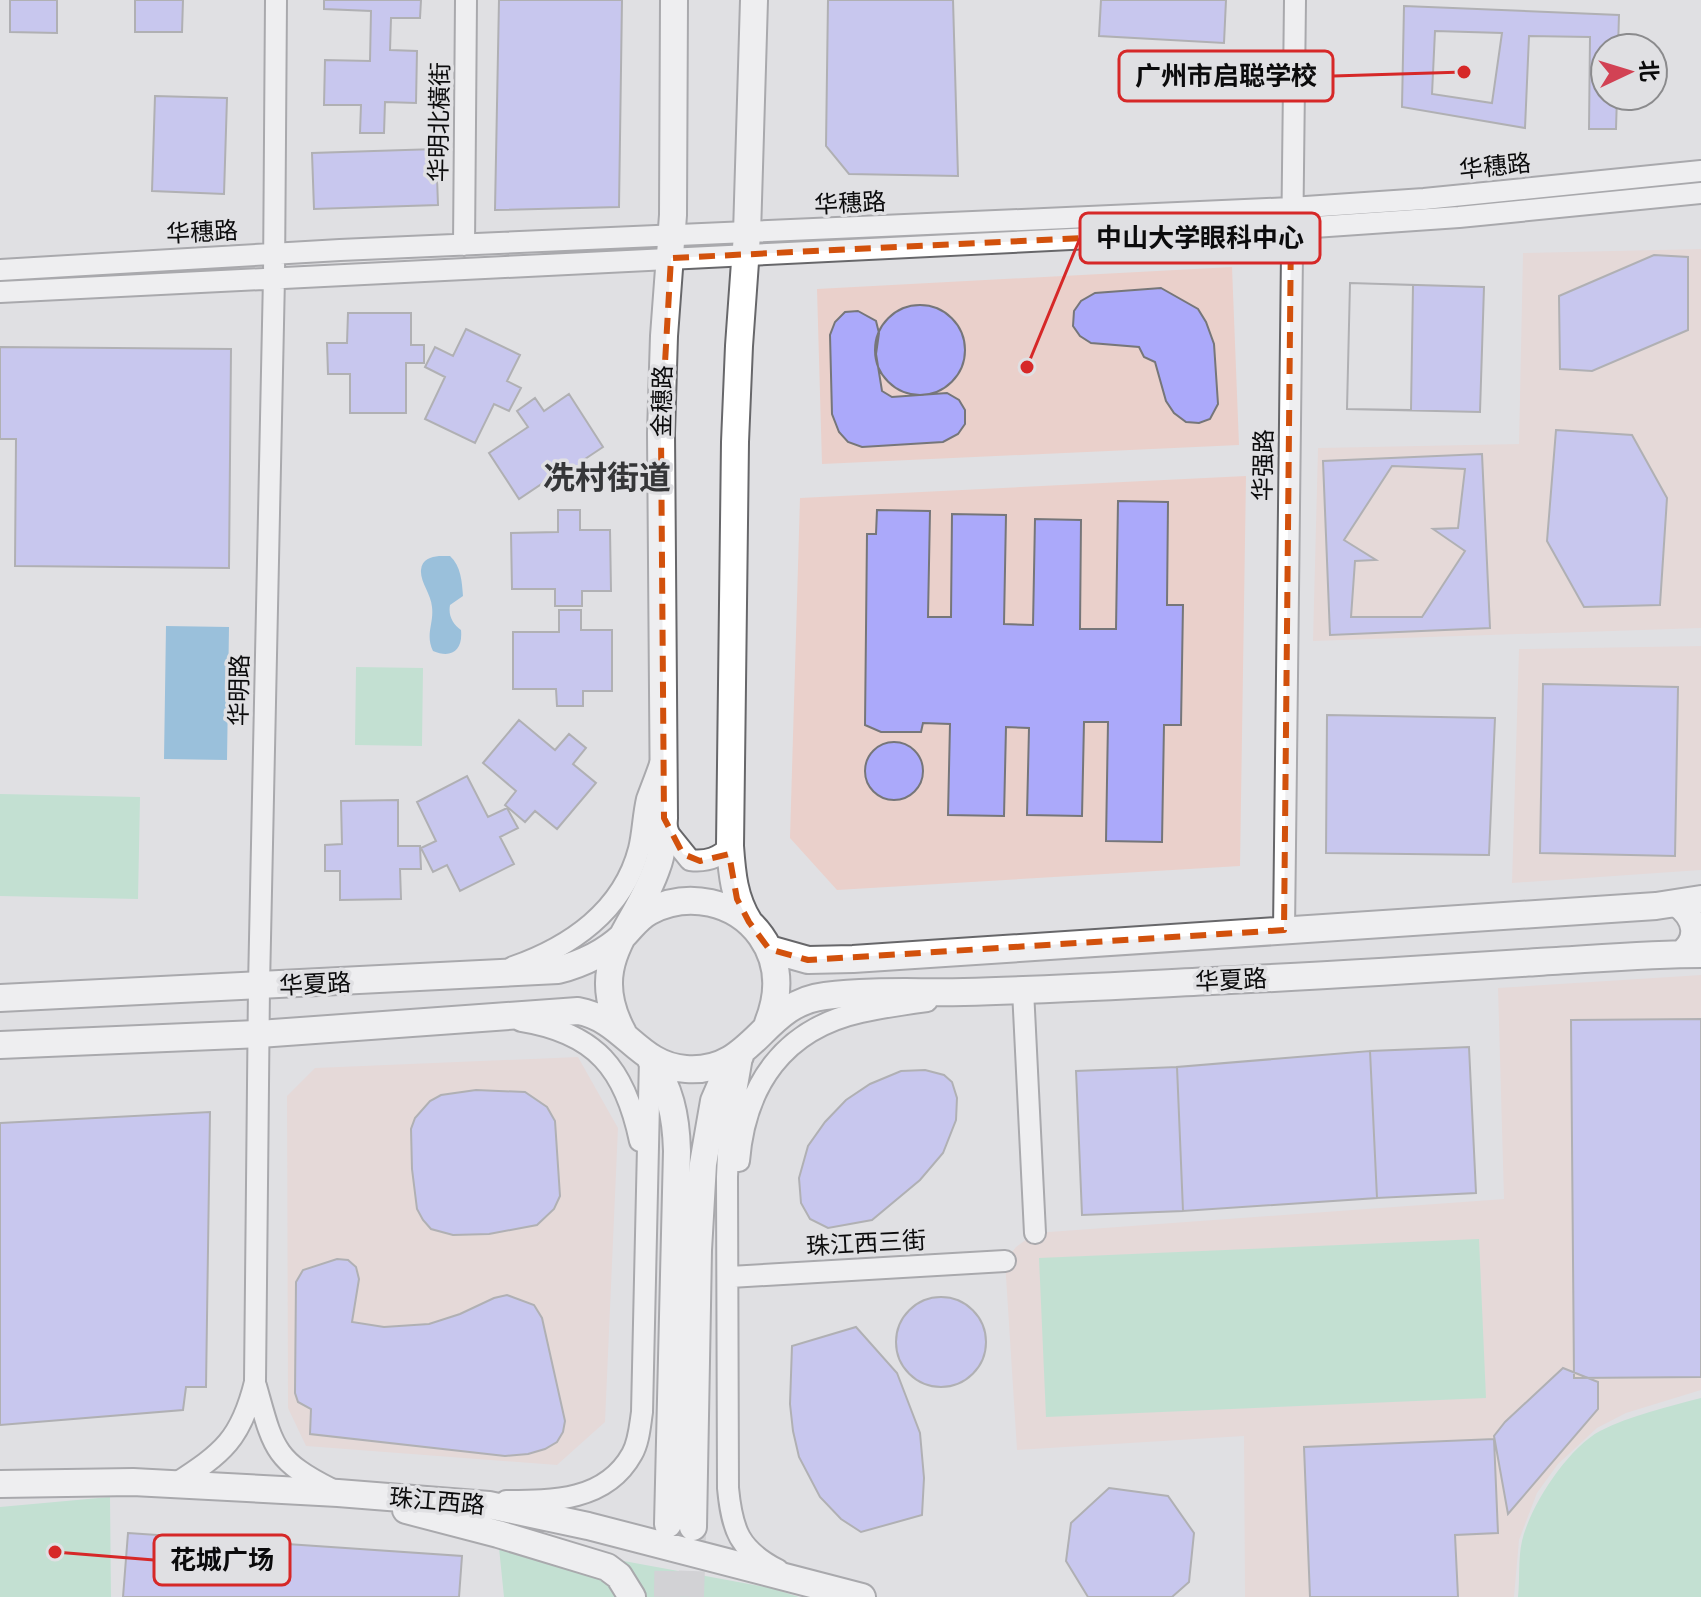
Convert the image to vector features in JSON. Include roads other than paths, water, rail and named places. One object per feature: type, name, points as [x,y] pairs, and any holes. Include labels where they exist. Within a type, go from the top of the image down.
[{"type":"main road","name":"金穗路","points":[[622,937],[658,865],[664,818],[661,433],[664,336],[672,247],[674,0]]},
{"type":"main road","points":[[749,922],[733,885],[730,846],[736,413],[747,245],[754,0]]},
{"type":"main road","name":"华夏路","points":[[0,998],[558,970],[580,964],[622,937],[651,910],[679,902],[707,902],[737,912],[749,922],[769,949],[777,976],[777,989],[768,1023]]},
{"type":"main road","points":[[1689,902],[1695,933],[1691,954]]},
{"type":"main road","name":"华夏路","points":[[769,949],[808,960],[861,958],[1689,902]]},
{"type":"main road","name":"华夏路","points":[[622,937],[611,961],[608,979],[611,1007],[623,1033]]},
{"type":"main road","name":"华夏路","points":[[0,1045],[259,1034],[578,1011],[593,1013],[609,1021],[650,1058],[676,1067],[704,1069],[722,1065],[743,1053],[768,1023],[809,998],[862,993],[1023,990],[1691,954]]},
{"type":"main road","points":[[861,958],[862,993]]},
{"type":"main road","points":[[650,1058],[668,1088],[676,1121],[681,1526],[703,1164],[714,1101],[727,1071],[743,1053]]},
{"type":"main road","name":"珠江西路","points":[[0,1484],[57,1481],[175,1484],[489,1505],[796,1578],[862,1597]]},
{"type":"main road","points":[[338,1493],[589,1560],[619,1576],[632,1597]]},
{"type":"street","name":"华明路","points":[[255,1382],[276,0]]},
{"type":"street","name":"华明北橫街","points":[[464,245],[466,0]]},
{"type":"street","name":"华强路","points":[[1284,930],[1295,0]]},
{"type":"street","name":"华穗路","points":[[1291,218],[1424,199],[1701,171]]},
{"type":"street","name":"华穗路","points":[[0,270],[464,245],[747,245],[1291,218],[1459,217],[1701,193]]},
{"type":"street","name":"华穗路","points":[[0,292],[274,277],[672,247]]},
{"type":"street","points":[[488,975],[548,954],[572,941],[593,925],[608,907],[635,860],[647,799],[664,753]]},
{"type":"street","points":[[664,818],[669,834],[690,860],[716,858],[730,846]]},
{"type":"street","points":[[1023,990],[1035,1233]]},
{"type":"street","points":[[728,1304],[744,1125],[757,1087],[776,1059],[815,1030],[859,1012],[992,991]]},
{"type":"street","points":[[494,1017],[535,1023],[574,1036],[590,1045],[611,1066],[629,1098],[635,1118],[647,1190]]},
{"type":"street","points":[[743,1053],[728,1144],[727,1445],[731,1515],[736,1535],[750,1551],[763,1562],[796,1578]]},
{"type":"street","points":[[428,1500],[563,1500],[592,1490],[621,1470],[634,1452],[642,1412],[650,1058]]},
{"type":"street","name":"珠江西三街","points":[[730,1277],[1005,1261]]},
{"type":"street","points":[[175,1484],[215,1457],[229,1443],[248,1410],[255,1382]]},
{"type":"street","points":[[255,1382],[273,1442],[285,1460],[302,1474],[338,1493]]},
{"type":"water","points":[[450,556],[457,564],[463,596],[450,605],[452,619],[461,630],[460,643],[455,651],[446,654],[433,651],[431,645],[432,607],[421,575],[425,561]]},
{"type":"water","points":[[166,626],[229,627],[227,760],[164,759]]},
{"type":"tunnel","points":[[667,1597],[668,1524]]},
{"type":"tunnel","points":[[691,1597],[693,1533]]},
{"type":"place","name":"广州市启聪学校","points":[[1464,72]]},
{"type":"place","name":"中山大学眼科中心","points":[[1027,367]]},
{"type":"place","name":"花城广场","points":[[55,1552]]},
{"type":"district","name":"冼村街道","points":[[607,477]]}]
